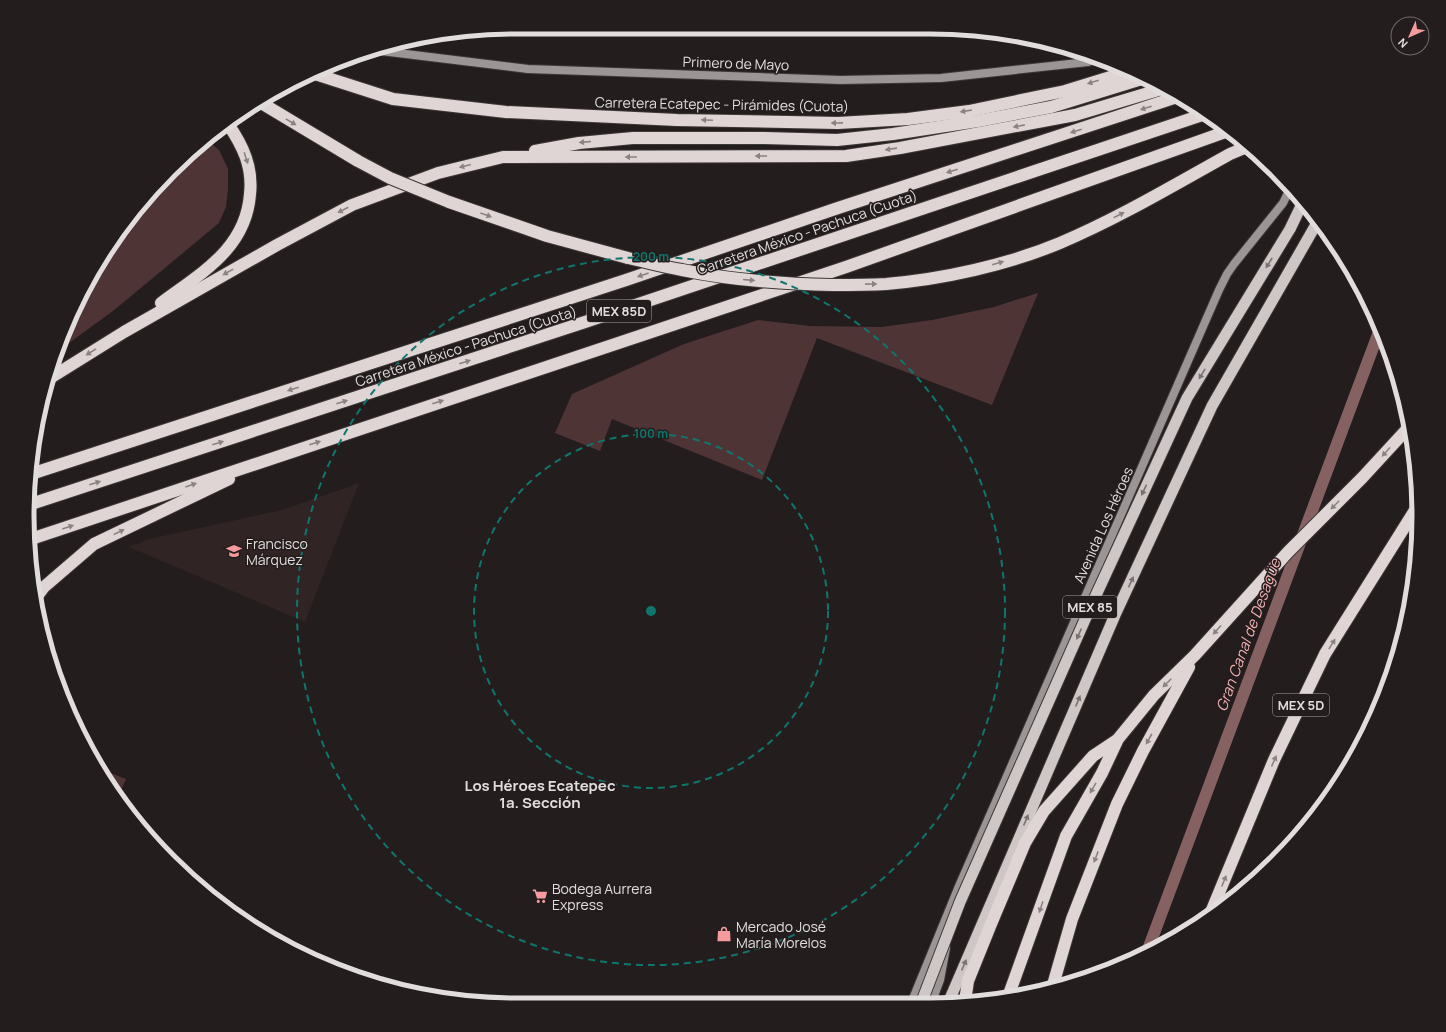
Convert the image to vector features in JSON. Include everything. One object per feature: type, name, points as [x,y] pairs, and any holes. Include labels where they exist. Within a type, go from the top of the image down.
[{"type":"highway","name":"Carretera Ecatepec - Pirámides (Cuota)","points":[[321,76],[393,99],[506,112],[677,120],[838,123],[908,119],[969,111],[1066,91],[1121,74]]},
{"type":"highway","points":[[55,375],[124,332],[267,250],[352,205],[438,173],[504,157],[579,143],[633,138],[837,140],[893,134],[978,121],[1051,107],[1136,81]]},
{"type":"highway","points":[[504,157],[846,156],[914,146],[1075,115],[1155,91]]},
{"type":"highway","name":"Carretera México - Pachuca (Cuota)","points":[[36,472],[618,283],[836,209],[1171,99]]},
{"type":"highway","points":[[264,106],[358,161],[390,178],[449,202],[547,236],[628,258],[682,270],[744,280],[802,284],[885,284],[949,276],[1031,253],[1059,243],[1111,219],[1242,149]]},
{"type":"highway","name":"Carretera México - Pachuca (Cuota)","points":[[34,503],[585,322],[1199,116]]},
{"type":"highway","points":[[124,332],[215,261],[238,237],[249,208],[252,182],[244,148],[231,128]]},
{"type":"highway","points":[[35,538],[275,456],[846,267],[1222,133]]},
{"type":"highway","name":"MEX 85","points":[[923,998],[960,902],[1091,606],[1187,398],[1290,229],[1300,208]]},
{"type":"highway","name":"MEX 85","points":[[951,997],[1115,615],[1212,406],[1315,227]]},
{"type":"highway","points":[[1010,991],[1066,836],[1102,773],[1118,739],[1154,695],[1195,655],[1288,552],[1362,478],[1405,432]]},
{"type":"highway","points":[[40,592],[44,587],[94,544],[275,456]]},
{"type":"highway","name":"MEX 5D","points":[[1214,905],[1274,760],[1326,654],[1412,515]]},
{"type":"highway","points":[[1391,549],[1412,522]]},
{"type":"highway","points":[[1054,982],[1072,919],[1117,804],[1143,751],[1195,655]]},
{"type":"highway","points":[[966,997],[968,981],[990,924],[1025,843],[1044,811],[1093,756],[1118,739]]},
{"type":"main road","name":"Primero de Mayo","points":[[386,52],[528,69],[841,80],[941,78],[1089,62]]},
{"type":"main road","name":"Avenida Los Héroes","points":[[913,998],[959,886],[1219,290],[1230,269],[1283,203],[1288,193]]},
{"type":"main road","name":"Avenida Los Héroes","points":[[933,998],[940,980],[959,886]]},
{"type":"shaded area","points":[[211,144],[219,150],[228,169],[226,207],[219,223],[113,311],[66,345],[84,303],[115,248],[154,198],[175,175]]},
{"type":"shaded area","points":[[1038,293],[992,405],[817,338],[762,480],[612,419],[600,451],[555,433],[572,394],[684,344],[758,320],[810,326],[882,327],[932,320],[994,307]]},
{"type":"shaded area","name":"Francisco Márquez","points":[[359,483],[305,622],[129,547],[149,539],[282,510]]},
{"type":"shaded area","points":[[108,772],[126,779],[121,791]]},
{"type":"waterway","name":"Gran Canal de Desagüe","points":[[1150,944],[1377,337]]},
{"type":"place","name":"Francisco Márquez","points":[[234,551]]},
{"type":"place","name":"Bodega Aurrera Express","points":[[540,896]]},
{"type":"place","name":"Mercado José María Morelos","points":[[724,934]]},
{"type":"district","name":"Los Héroes Ecatepec 1a. Sección","points":[[540,794]]}]
